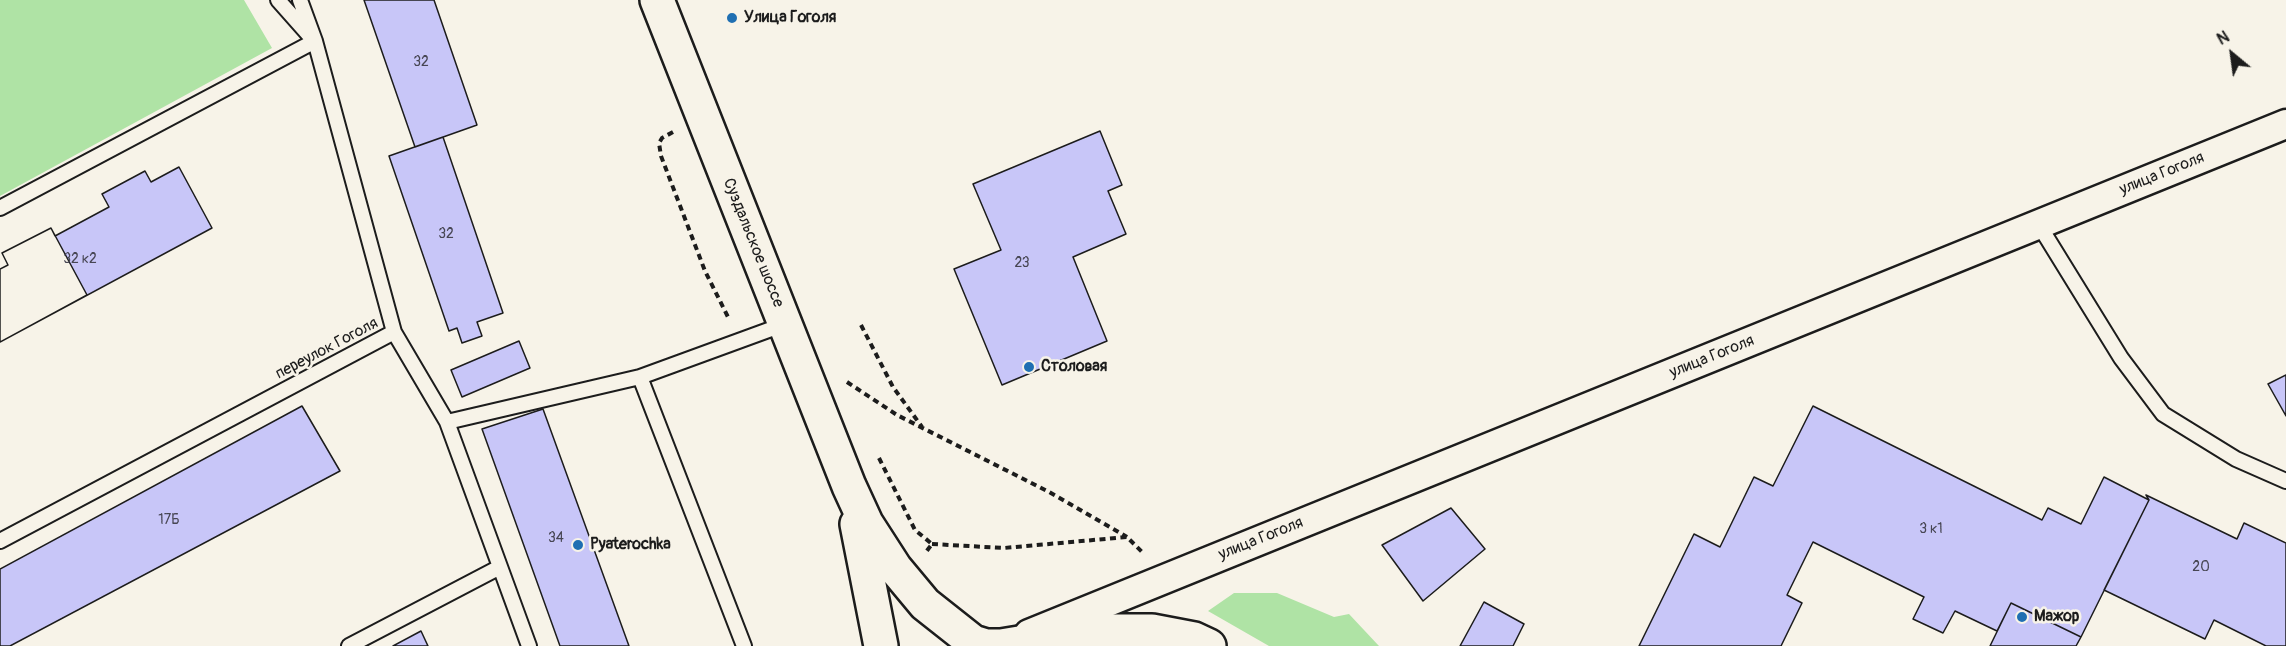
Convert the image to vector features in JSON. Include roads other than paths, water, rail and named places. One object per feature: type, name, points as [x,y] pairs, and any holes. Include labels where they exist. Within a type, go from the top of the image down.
[{"type":"main road","name":"Суздальское шоссе","points":[[657,0],[849,486],[872,533],[903,579],[925,604],[987,645]]},
{"type":"main road","name":"Суздальское шоссе","points":[[849,486],[881,646]]},
{"type":"main road","points":[[936,646],[955,641],[987,645],[1160,632],[1194,639],[1209,646]]},
{"type":"street","name":"улица Гоголя","points":[[987,645],[1137,589],[2286,123]]},
{"type":"street","name":"улица Гоголя","points":[[1086,639],[1137,589]]},
{"type":"lane","points":[[278,0],[315,41]]},
{"type":"lane","points":[[304,1],[394,332]]},
{"type":"lane","points":[[0,208],[315,41]]},
{"type":"lane","points":[[2038,225],[2121,358],[2163,414],[2236,459],[2286,481]]},
{"type":"lane","points":[[447,422],[640,377],[785,324]]},
{"type":"lane","name":"переулок Гоголя","points":[[0,541],[394,332],[447,422],[529,646]]},
{"type":"lane","points":[[640,377],[744,646]]},
{"type":"lane","points":[[349,646],[500,567]]},
{"type":"place","name":"Улица Гоголя","points":[[732,18]]},
{"type":"place","name":"Столовая","points":[[1029,367]]},
{"type":"place","name":"Pyaterochka","points":[[578,545]]},
{"type":"place","name":"Мажор","points":[[2022,617]]}]
